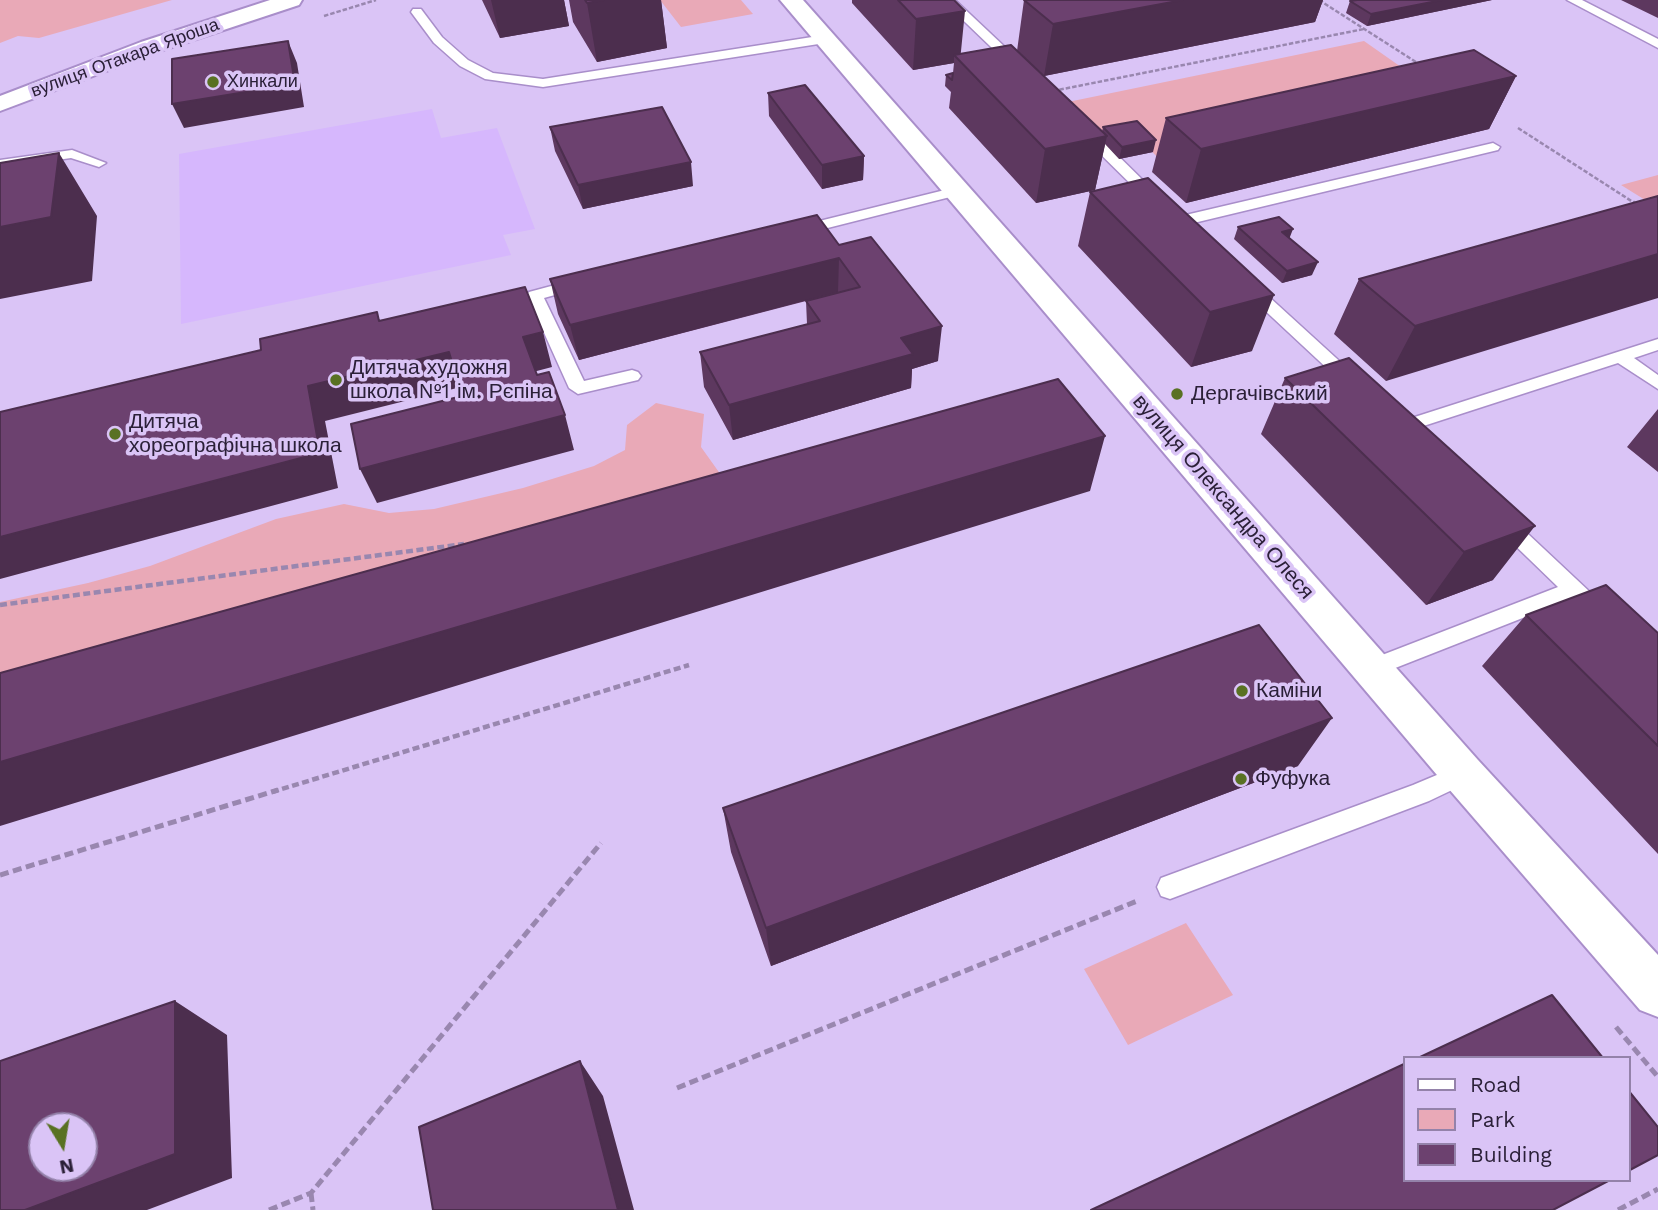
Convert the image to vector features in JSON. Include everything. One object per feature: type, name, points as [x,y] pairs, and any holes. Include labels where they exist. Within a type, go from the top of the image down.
[{"type":"street","name":"вулиця Отакара Яроша","points":[[0,104],[149,47],[290,0]]},
{"type":"street","name":"вулиця Олександра Олеся","points":[[792,0],[1463,774],[1658,992]]},
{"type":"lane","points":[[948,0],[1046,92]]},
{"type":"lane","points":[[1573,0],[1658,44]]},
{"type":"lane","points":[[417,12],[438,40],[464,63],[490,76],[543,83],[676,57],[825,39]]},
{"type":"lane","points":[[1075,121],[1197,239]]},
{"type":"lane","points":[[1177,222],[1493,146]]},
{"type":"lane","points":[[0,164],[72,154],[99,163]]},
{"type":"lane","points":[[777,235],[957,191]]},
{"type":"lane","points":[[1236,275],[1367,396]]},
{"type":"lane","points":[[602,278],[535,295],[578,388],[632,376]]},
{"type":"lane","points":[[1402,428],[1658,344]]},
{"type":"lane","points":[[1620,356],[1658,383]]},
{"type":"lane","points":[[1493,513],[1612,624]]},
{"type":"lane","points":[[1371,668],[1574,589]]},
{"type":"lane","points":[[1170,887],[1421,793],[1463,774]]},
{"type":"path","points":[[1319,0],[1420,65]]},
{"type":"path","points":[[1046,92],[1365,29]]},
{"type":"path","points":[[1509,123],[1647,211]]},
{"type":"path","points":[[0,605],[470,544]]},
{"type":"path","points":[[0,875],[689,665]]},
{"type":"path","points":[[269,1210],[312,1193],[601,843]]},
{"type":"path","points":[[677,1088],[1170,887]]},
{"type":"path","points":[[1618,1210],[1658,1189]]},
{"type":"path","points":[[312,1193],[313,1210]]},
{"type":"shaded area","points":[[432,109],[441,138],[497,128],[535,229],[503,235],[511,255],[181,324],[179,154]]},
{"type":"green space","points":[[0,0],[172,0],[39,38],[18,36],[0,43]]},
{"type":"green space","points":[[660,0],[741,0],[753,14],[681,27]]},
{"type":"green space","points":[[1364,41],[1441,95],[1161,161],[1134,133],[1101,139],[1063,103]]},
{"type":"green space","points":[[1658,175],[1658,208],[1621,185]]},
{"type":"green space","points":[[656,403],[704,414],[701,447],[721,475],[0,703],[0,602],[150,566],[276,519],[344,504],[389,513],[434,509],[523,488],[594,466],[625,450],[627,425]]},
{"type":"green space","points":[[1186,923],[1233,995],[1128,1045],[1084,969]]},
{"type":"building","points":[[898,0],[954,0],[965,11],[916,19]]},
{"type":"building","points":[[1024,0],[1183,0],[1053,24]]},
{"type":"building","points":[[1442,0],[1371,14],[1350,1]]},
{"type":"building","points":[[288,41],[295,84],[172,104],[172,59]]},
{"type":"building","points":[[1011,45],[1107,136],[1045,149],[954,55]]},
{"type":"building","points":[[1474,50],[1516,76],[1201,149],[1166,118]]},
{"type":"building","points":[[805,85],[864,156],[822,165],[768,93]]},
{"type":"building","points":[[662,107],[691,162],[578,185],[550,127]]},
{"type":"building","points":[[1137,121],[1156,140],[1122,147],[1103,127]]},
{"type":"building","points":[[59,153],[51,217],[0,227],[0,163]]},
{"type":"building","points":[[1148,178],[1274,295],[1210,312],[1090,192]]},
{"type":"building","points":[[1658,196],[1658,254],[1415,326],[1359,279]]},
{"type":"building","points":[[817,215],[839,245],[871,237],[942,326],[901,338],[913,354],[729,405],[700,352],[820,321],[806,301],[860,287],[839,258],[570,325],[550,279]]},
{"type":"building","points":[[1279,217],[1293,229],[1282,232],[1318,262],[1287,271],[1238,227]]},
{"type":"building","points":[[525,287],[543,332],[523,337],[537,375],[549,372],[565,415],[360,469],[351,424],[462,396],[449,352],[308,386],[320,453],[0,537],[0,412],[261,350],[260,339],[377,312],[379,321]]},
{"type":"building","points":[[1349,358],[1535,526],[1464,552],[1285,378]]},
{"type":"building","points":[[1058,379],[1105,436],[0,762],[0,673]]},
{"type":"building","points":[[1606,585],[1658,633],[1658,746],[1526,615]]},
{"type":"building","points":[[1259,625],[1332,718],[766,928],[723,808]]},
{"type":"building","points":[[1552,995],[1601,1056],[1422,1056]]},
{"type":"building","points":[[175,1001],[175,1154],[25,1210],[0,1210],[0,1061]]},
{"type":"building","points":[[580,1061],[618,1210],[433,1210],[419,1127]]},
{"type":"building","points":[[1402,1065],[1402,1182],[1606,1182],[1553,1210],[1091,1210]]},
{"type":"building","points":[[1630,1092],[1658,1127],[1658,1155],[1630,1170]]},
{"type":"place","name":"Хинкали","points":[[213,82]]},
{"type":"place","name":"Дитяча художня школа №1 ім. Рєпіна","points":[[336,380]]},
{"type":"place","name":"Дергачівський","points":[[1177,394]]},
{"type":"place","name":"Дитяча хореографічна школа","points":[[115,434]]},
{"type":"place","name":"Каміни","points":[[1242,691]]},
{"type":"place","name":"Фуфука","points":[[1241,779]]}]
